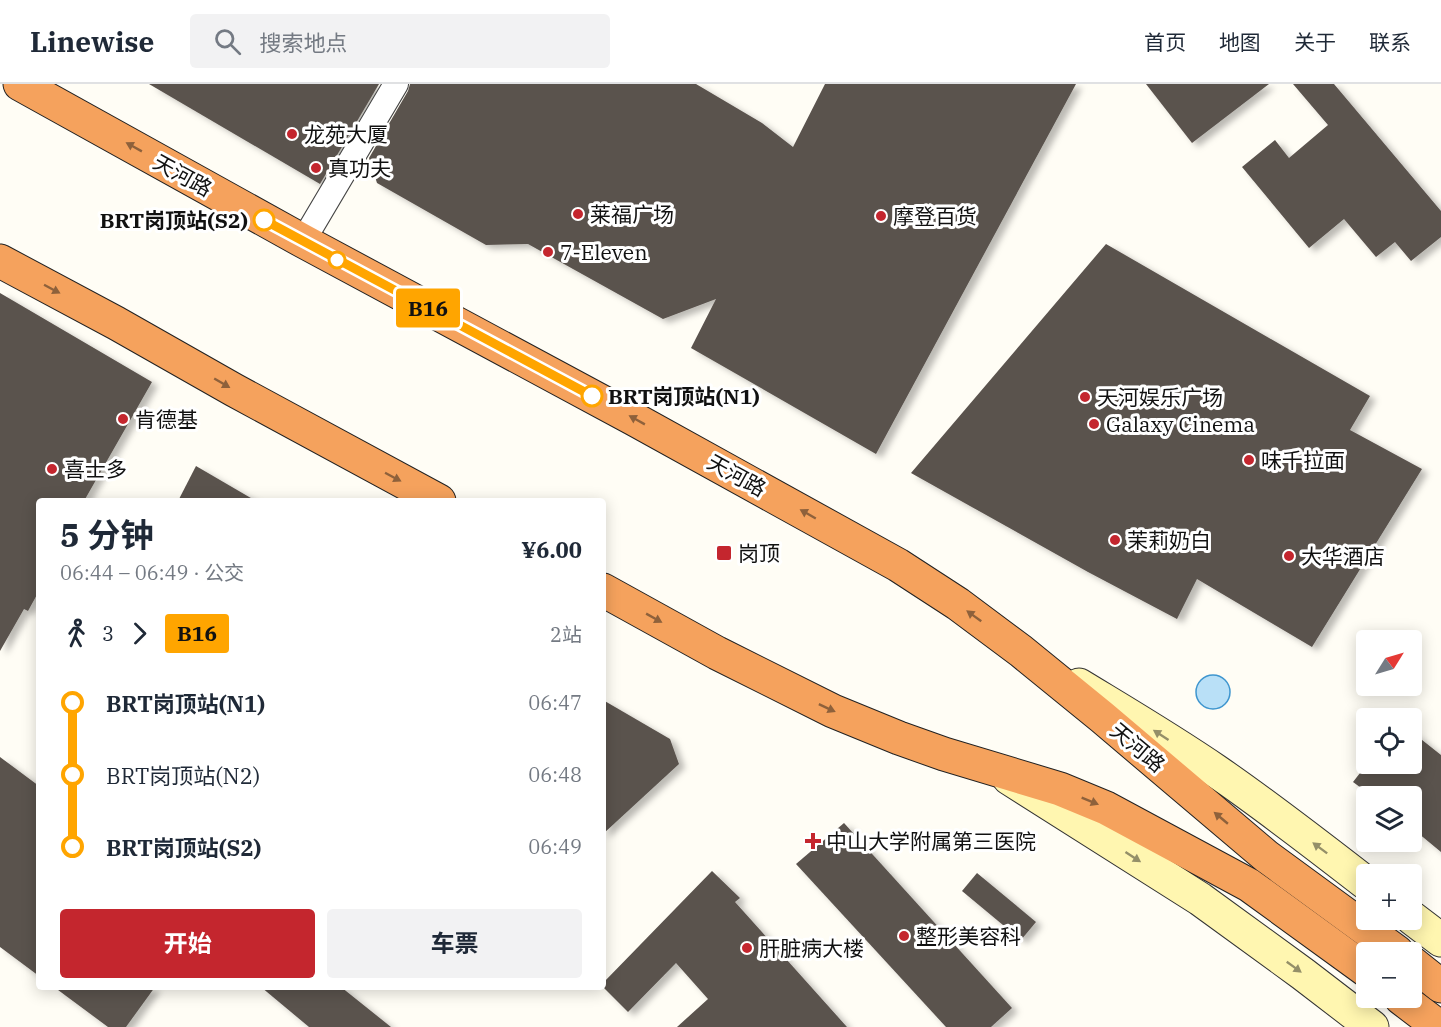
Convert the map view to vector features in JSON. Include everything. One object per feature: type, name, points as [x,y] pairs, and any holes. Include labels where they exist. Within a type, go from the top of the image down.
[{"type":"highway","name":"天河路","points":[[20,84],[890,561],[958,604],[1022,651],[1266,856],[1383,942]]},
{"type":"highway","points":[[0,261],[433,498]]},
{"type":"highway","points":[[606,592],[717,653],[833,711],[944,754],[1060,789],[1106,808],[1249,885],[1356,963]]},
{"type":"highway","points":[[1422,971],[1441,986]]},
{"type":"highway","points":[[1414,1008],[1433,1022]]},
{"type":"main road","points":[[1022,651],[1214,769],[1356,875]]},
{"type":"main road","points":[[995,769],[1200,899],[1372,1027]]},
{"type":"main road","points":[[1422,926],[1441,940]]},
{"type":"street","points":[[303,241],[396,84]]},
{"type":"water","points":[[1213,675],[1225,680],[1230,692],[1225,704],[1213,709],[1201,704],[1196,692],[1201,680]]},
{"type":"building","name":"龙苑大厦","points":[[149,84],[379,84],[320,184]]},
{"type":"building","points":[[410,84],[696,84],[762,123],[793,147],[825,84],[1076,84],[876,454],[691,348],[716,299],[663,319],[528,244],[486,245],[377,183],[369,158]]},
{"type":"building","points":[[1146,84],[1269,84],[1192,143]]},
{"type":"building","points":[[1293,84],[1334,84],[1441,211],[1441,237],[1411,261],[1395,242],[1376,257],[1344,219],[1309,248],[1242,167],[1275,140],[1289,158],[1328,125]]},
{"type":"building","points":[[1106,244],[1370,396],[1350,430],[1422,469],[1312,647],[1197,579],[1177,619],[911,473]]},
{"type":"building","points":[[0,293],[152,382],[86,498],[36,498],[36,596],[28,611],[24,609],[0,651]]},
{"type":"building","points":[[196,466],[251,498],[180,498]]},
{"type":"building","points":[[606,702],[670,739],[679,764],[606,831]]},
{"type":"building","points":[[1422,740],[1441,755],[1441,852],[1422,836],[1422,786],[1358,786],[1353,782],[1359,774],[1422,774]]},
{"type":"building","points":[[0,757],[36,784],[36,974],[0,947]]},
{"type":"building","name":"整形美容科","points":[[844,823],[1012,1008],[991,1027],[946,1027],[796,864]]},
{"type":"building","points":[[712,871],[740,898],[735,902],[847,1027],[677,1027],[708,999],[676,963],[628,1012],[606,990],[606,980]]},
{"type":"building","points":[[977,873],[1036,922],[1021,940],[962,891]]},
{"type":"building","points":[[58,990],[153,990],[126,1027],[108,1027]]},
{"type":"building","points":[[265,990],[345,990],[391,1027],[309,1027]]},
{"type":"bus line","name":"B16","points":[[264,220],[592,396]]},
{"type":"place","name":"龙苑大厦","points":[[292,134]]},
{"type":"place","name":"真功夫","points":[[316,168]]},
{"type":"place","name":"莱福广场","points":[[578,214]]},
{"type":"place","name":"摩登百货","points":[[881,216]]},
{"type":"place","name":"BRT岗顶站(S2)","points":[[264,220]]},
{"type":"place","name":"7-Eleven","points":[[548,252]]},
{"type":"place","name":"BRT岗顶站(N1)","points":[[592,396]]},
{"type":"place","name":"天河娱乐广场","points":[[1085,397]]},
{"type":"place","name":"肯德基","points":[[123,419]]},
{"type":"place","name":"Galaxy Cinema","points":[[1094,424]]},
{"type":"place","name":"味千拉面","points":[[1249,460]]},
{"type":"place","name":"喜士多","points":[[52,469]]},
{"type":"place","name":"茉莉奶白","points":[[1115,540]]},
{"type":"place","name":"岗顶","points":[[724,553]]},
{"type":"place","name":"大华酒店","points":[[1289,556]]},
{"type":"place","name":"中山大学附属第三医院","points":[[813,841]]},
{"type":"place","name":"整形美容科","points":[[904,936]]},
{"type":"place","name":"肝脏病大楼","points":[[747,948]]}]
